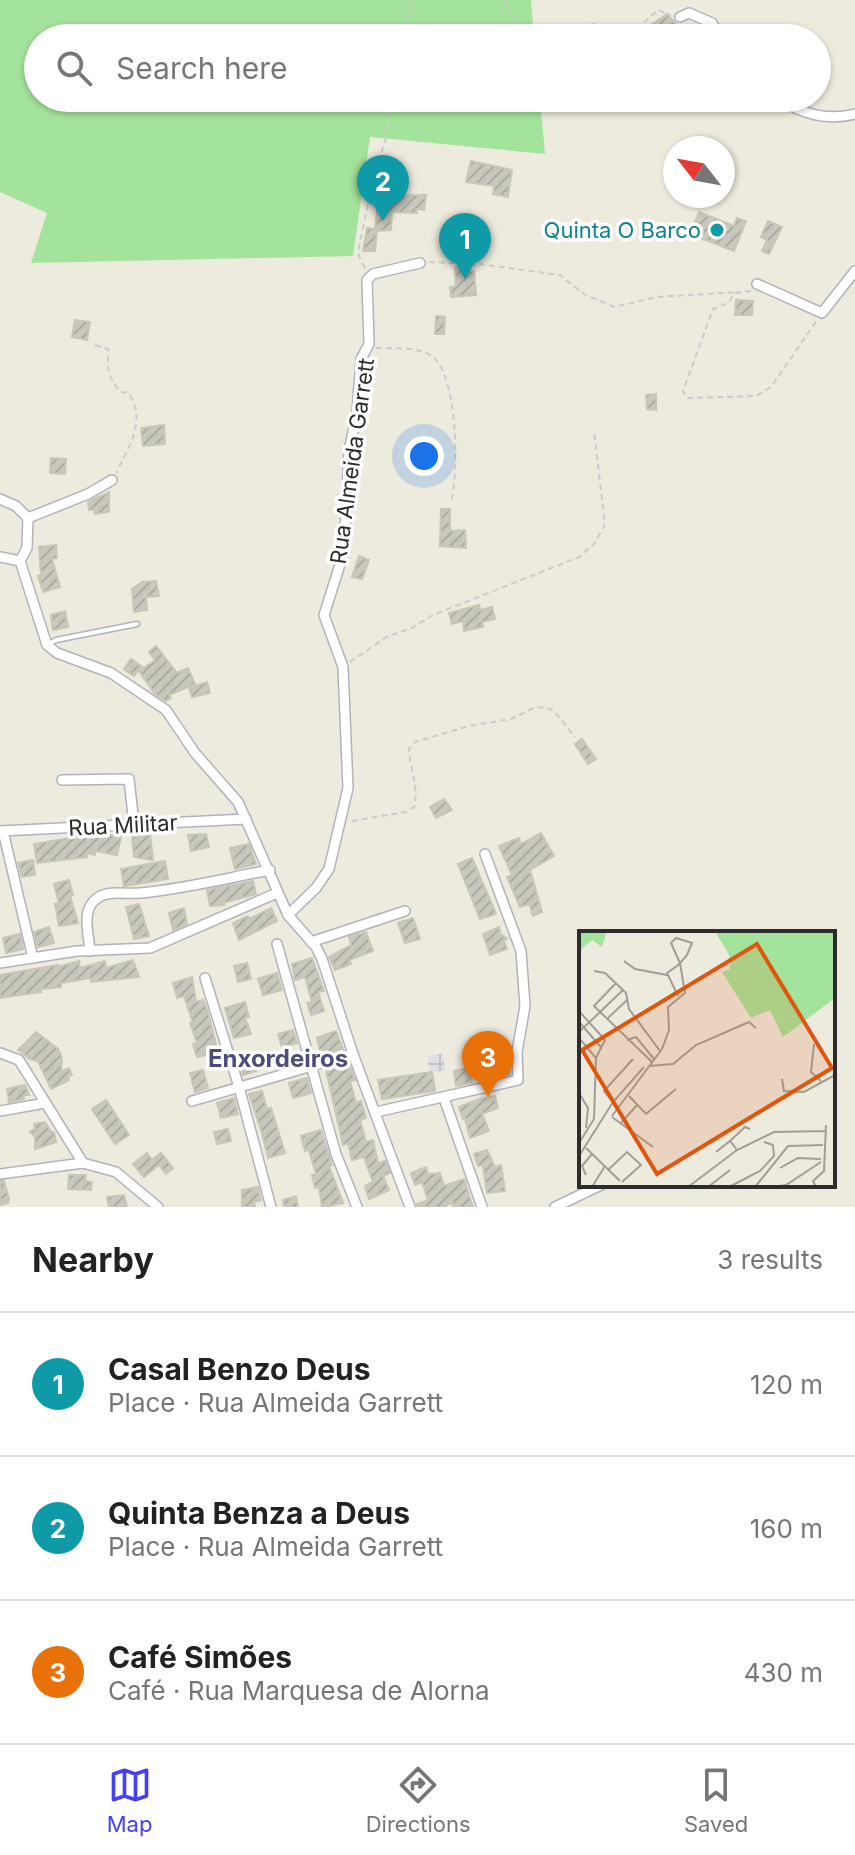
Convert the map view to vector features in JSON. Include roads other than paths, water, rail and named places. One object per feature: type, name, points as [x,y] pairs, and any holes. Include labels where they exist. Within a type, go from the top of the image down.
[{"type":"street","points":[[680,17],[689,13],[713,24]]},
{"type":"street","points":[[803,112],[833,117],[855,114]]},
{"type":"street","name":"Rua Almeida Garrett","points":[[288,915],[316,888],[329,869],[343,820],[348,788],[343,667],[324,615],[344,552],[349,451],[357,413],[361,359],[367,347],[368,276],[420,263]]},
{"type":"street","points":[[757,284],[822,313],[855,271]]},
{"type":"street","points":[[28,518],[88,494],[112,480]]},
{"type":"street","points":[[0,499],[16,506],[28,518],[27,548],[20,561],[47,645],[57,653],[111,673],[166,710],[195,753],[238,802],[288,915],[311,942],[328,973],[353,1054],[410,1207]]},
{"type":"street","points":[[0,557],[20,561]]},
{"type":"street","points":[[62,780],[129,779],[134,824]]},
{"type":"street","name":"Rua Militar","points":[[2,831],[246,819]]},
{"type":"street","points":[[2,831],[33,958]]},
{"type":"street","points":[[376,1112],[518,1080],[517,1052],[525,1006],[521,951],[485,854]]},
{"type":"street","points":[[90,951],[87,914],[89,906],[101,895],[138,894],[270,870]]},
{"type":"street","points":[[0,963],[90,951],[150,948],[277,893]]},
{"type":"street","points":[[311,942],[405,911]]},
{"type":"street","points":[[277,944],[336,1154],[357,1207]]},
{"type":"street","points":[[205,978],[239,1087],[271,1207]]},
{"type":"street","points":[[0,1053],[19,1060],[83,1163]]},
{"type":"street","points":[[192,1101],[353,1054]]},
{"type":"street","points":[[444,1098],[482,1207]]},
{"type":"street","points":[[0,1111],[45,1103]]},
{"type":"street","points":[[0,1174],[83,1163],[116,1172],[158,1207]]},
{"type":"street","points":[[555,1207],[597,1187]]},
{"type":"lane","points":[[47,645],[56,640],[137,624]]},
{"type":"place","name":"Quinta Benza a Deus","points":[[383,221]]},
{"type":"place","name":"Quinta O Barco","points":[[717,230]]},
{"type":"place","name":"Casal Benzo Deus","points":[[465,279]]},
{"type":"place","name":"Café Simões","points":[[488,1097]]},
{"type":"district","name":"Enxordeiros","points":[[278,1058]]}]
